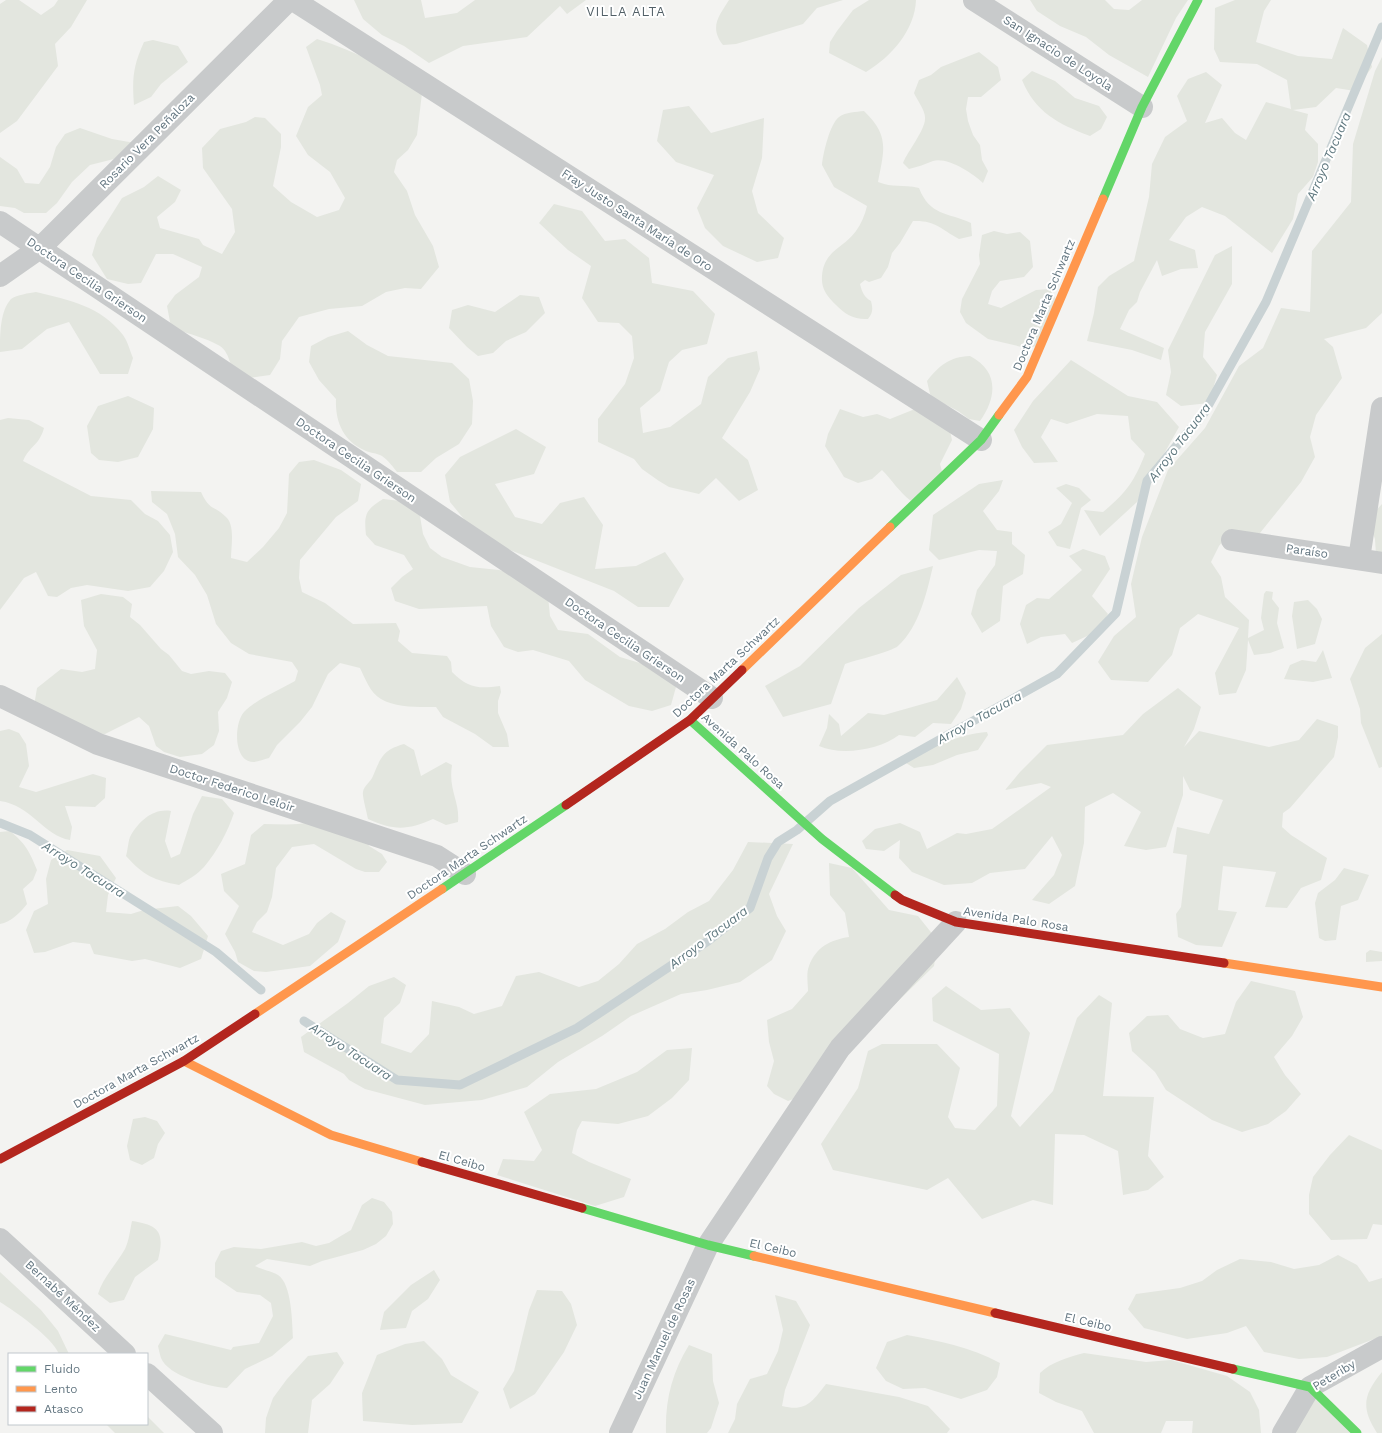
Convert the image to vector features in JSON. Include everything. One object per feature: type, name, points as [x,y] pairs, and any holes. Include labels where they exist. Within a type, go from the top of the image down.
[{"type":"street","name":"Rosario Vera Peñaloza","points":[[0,276],[40,248],[289,0]]},
{"type":"street","name":"Fray Justo Santa María de Oro","points":[[292,0],[981,440]]},
{"type":"street","name":"San Ignacio de Loyola","points":[[974,0],[1142,107]]},
{"type":"street","name":"Doctora Marta Schwartz","points":[[0,1159],[184,1061],[465,874],[690,720],[981,440],[1027,377],[1142,107],[1198,0]]},
{"type":"street","name":"Doctora Cecilia Grierson","points":[[0,222],[712,698]]},
{"type":"street","points":[[1359,559],[1382,408]]},
{"type":"street","name":"Paraíso","points":[[1232,540],[1382,563]]},
{"type":"street","name":"Doctor Federico Leloir","points":[[0,696],[98,744],[437,856],[465,874]]},
{"type":"street","name":"Avenida Palo Rosa","points":[[690,720],[822,839],[902,900],[956,922],[1382,987]]},
{"type":"street","name":"Juan Manuel de Rosas","points":[[620,1433],[708,1245],[840,1048],[956,922]]},
{"type":"street","name":"El Ceibo","points":[[184,1061],[331,1135],[708,1245],[1310,1387]]},
{"type":"street","name":"Bernabé Méndez","points":[[0,1239],[124,1353]]},
{"type":"street","name":"Peteriby","points":[[1283,1433],[1310,1387],[1382,1347]]},
{"type":"street","points":[[148,1375],[212,1433]]},
{"type":"street","points":[[1310,1387],[1357,1433]]},
{"type":"shaded area","points":[[6,0],[19,0],[41,15],[54,6],[58,0],[87,0],[71,27],[55,44],[58,66],[17,121],[0,133],[0,4]]},
{"type":"shaded area","points":[[354,0],[421,0],[425,18],[457,13],[475,0],[586,0],[567,14],[560,6],[527,37],[463,46],[429,63],[404,46],[382,35],[363,19]]},
{"type":"shaded area","points":[[729,0],[843,0],[817,8],[803,24],[736,44],[723,45],[719,39],[716,27],[719,17]]},
{"type":"shaded area","points":[[869,0],[916,0],[915,11],[911,22],[900,42],[884,59],[866,72],[829,53],[830,42],[837,31],[853,10]]},
{"type":"shaded area","points":[[1030,0],[1105,0],[1114,9],[1129,10],[1142,0],[1188,0],[1176,18],[1148,77],[1109,55],[1086,37],[1060,26],[1037,11]]},
{"type":"shaded area","points":[[1235,0],[1271,0],[1264,11],[1256,42],[1298,56],[1332,59],[1343,28],[1367,45],[1372,67],[1355,91],[1336,88],[1316,107],[1293,110],[1308,114],[1305,130],[1318,144],[1318,162],[1313,177],[1298,194],[1293,219],[1272,253],[1225,216],[1202,207],[1186,217],[1169,240],[1195,250],[1198,268],[1181,269],[1162,276],[1157,260],[1140,292],[1137,302],[1129,310],[1120,329],[1164,348],[1161,360],[1132,350],[1087,341],[1094,313],[1098,287],[1109,276],[1134,261],[1149,197],[1152,164],[1165,137],[1187,121],[1177,96],[1188,79],[1206,72],[1222,85],[1205,123],[1222,118],[1235,133],[1246,140],[1266,102],[1291,109],[1287,80],[1257,64],[1220,62],[1214,49],[1215,8]]},
{"type":"shaded area","points":[[317,39],[359,55],[398,76],[422,93],[417,135],[408,150],[397,160],[394,172],[407,191],[415,215],[433,246],[439,267],[421,289],[405,288],[386,292],[362,306],[329,309],[299,317],[282,341],[280,359],[270,375],[248,378],[233,372],[228,356],[222,347],[171,327],[167,306],[175,295],[199,277],[202,267],[173,254],[156,254],[141,283],[128,284],[107,279],[92,255],[97,238],[122,198],[144,187],[158,176],[181,190],[175,202],[157,217],[160,228],[199,239],[203,245],[222,254],[235,232],[232,209],[203,168],[202,148],[220,129],[246,122],[255,117],[265,118],[281,134],[281,147],[273,186],[291,202],[317,217],[339,210],[345,198],[330,172],[308,155],[296,136],[308,107],[322,95],[320,85],[306,47]]},
{"type":"shaded area","points":[[153,40],[178,46],[188,62],[161,84],[151,97],[134,105],[133,80],[135,66],[144,42]]},
{"type":"shaded area","points":[[979,52],[998,67],[1001,80],[981,97],[968,97],[966,109],[968,121],[973,135],[980,145],[982,160],[988,171],[983,183],[960,167],[946,161],[933,161],[909,169],[903,163],[922,129],[925,119],[923,109],[914,93],[919,80],[931,75],[941,67]]},
{"type":"shaded area","points":[[1382,57],[1382,313],[1366,328],[1324,339],[1333,347],[1342,378],[1316,415],[1310,437],[1315,457],[1301,482],[1252,543],[1226,537],[1219,546],[1211,562],[1221,577],[1225,597],[1249,620],[1248,638],[1264,630],[1261,618],[1264,594],[1266,591],[1273,592],[1272,599],[1279,608],[1277,623],[1284,648],[1270,653],[1254,655],[1248,640],[1246,670],[1236,693],[1219,695],[1215,673],[1239,628],[1198,614],[1180,628],[1172,655],[1148,682],[1111,680],[1098,662],[1114,636],[1136,617],[1131,584],[1142,537],[1168,470],[1205,428],[1239,366],[1263,348],[1281,308],[1310,312],[1312,251],[1351,202],[1353,144],[1375,71]]},
{"type":"shaded area","points":[[1032,71],[1055,81],[1075,98],[1099,106],[1107,117],[1101,129],[1090,136],[1068,127],[1049,116],[1034,101],[1022,80]]},
{"type":"shaded area","points":[[689,106],[711,133],[764,118],[762,158],[752,191],[758,213],[784,238],[778,258],[757,262],[723,246],[705,228],[697,208],[714,175],[676,162],[657,141],[663,110]]},
{"type":"shaded area","points":[[864,111],[878,128],[883,144],[882,161],[878,182],[888,185],[919,188],[928,204],[940,212],[971,223],[972,236],[959,239],[927,222],[913,221],[900,243],[892,253],[888,267],[881,278],[869,282],[865,280],[860,284],[864,294],[871,301],[872,313],[868,319],[858,318],[846,314],[827,295],[822,285],[822,276],[826,261],[835,250],[856,231],[863,219],[867,206],[834,187],[822,165],[824,153],[833,126],[839,117],[851,112]]},
{"type":"shaded area","points":[[80,128],[112,139],[135,143],[114,159],[90,165],[72,182],[57,203],[46,213],[24,213],[15,208],[0,206],[0,157],[17,169],[25,183],[39,184],[50,167],[56,147],[65,134]]},
{"type":"shaded area","points":[[554,204],[582,211],[605,241],[625,239],[649,258],[652,283],[693,291],[715,314],[707,344],[682,350],[669,362],[660,391],[640,408],[643,433],[670,427],[701,404],[708,377],[728,358],[757,351],[760,369],[750,392],[722,438],[748,460],[758,490],[739,501],[716,478],[699,494],[669,487],[642,469],[634,459],[598,442],[598,419],[625,384],[634,358],[632,336],[619,323],[598,322],[582,298],[591,266],[568,250],[539,223]]},
{"type":"shaded area","points":[[994,231],[1007,234],[1020,232],[1030,241],[1033,267],[1024,277],[1000,281],[992,291],[988,304],[1001,308],[1036,290],[1050,289],[1057,301],[1038,346],[1026,348],[988,339],[966,323],[960,312],[962,299],[980,264],[979,255],[982,235]]},
{"type":"shaded area","points":[[1232,246],[1232,284],[1205,332],[1203,357],[1217,375],[1209,403],[1181,406],[1166,395],[1171,372],[1168,350],[1215,255]]},
{"type":"shaded area","points":[[36,292],[72,301],[84,306],[105,317],[114,325],[125,338],[133,358],[128,374],[100,374],[69,322],[47,329],[22,349],[0,352],[1,323],[7,304],[16,296]]},
{"type":"shaded area","points":[[520,295],[539,297],[545,313],[526,332],[506,341],[493,353],[478,356],[449,328],[452,310],[468,305],[495,312]]},
{"type":"shaded area","points":[[348,331],[367,345],[388,356],[452,363],[469,379],[473,401],[472,424],[459,444],[436,458],[421,472],[397,472],[382,456],[366,451],[357,446],[346,436],[342,429],[337,415],[336,399],[319,380],[309,362],[311,346],[328,337]]},
{"type":"shaded area","points":[[970,356],[986,369],[992,385],[990,403],[980,421],[969,419],[958,411],[933,398],[930,394],[927,381],[936,370],[951,360]]},
{"type":"shaded area","points":[[1071,360],[1128,396],[1157,402],[1179,427],[1137,502],[1100,536],[1084,510],[1103,512],[1111,505],[1133,480],[1145,454],[1131,439],[1128,416],[1097,414],[1067,424],[1051,419],[1041,437],[1058,462],[1034,463],[1022,447],[1014,430],[1033,401]]},
{"type":"shaded area","points":[[128,396],[154,408],[153,429],[138,457],[118,462],[99,460],[91,453],[87,426],[98,406]]},
{"type":"shaded area","points":[[840,409],[863,417],[877,414],[890,419],[915,409],[949,427],[952,440],[940,464],[943,475],[911,501],[882,470],[872,479],[858,483],[844,477],[825,446],[828,434]]},
{"type":"shaded area","points":[[8,418],[29,420],[44,428],[40,438],[23,461],[91,496],[131,500],[145,514],[158,521],[170,535],[173,552],[164,571],[150,587],[128,591],[87,585],[71,588],[57,597],[48,596],[36,572],[24,578],[0,610],[0,420]]},
{"type":"shaded area","points":[[516,429],[546,447],[534,474],[495,484],[515,517],[542,524],[560,503],[584,497],[603,525],[595,569],[636,566],[665,552],[684,579],[669,607],[638,607],[614,591],[502,547],[468,524],[450,502],[445,475],[460,457]]},
{"type":"shaded area","points":[[314,460],[341,470],[361,484],[358,501],[336,517],[300,560],[299,578],[302,592],[325,603],[353,624],[396,623],[400,631],[398,641],[412,653],[447,656],[451,662],[452,672],[468,684],[479,687],[500,686],[501,692],[498,701],[498,713],[507,734],[509,747],[493,747],[475,734],[443,717],[436,707],[415,707],[387,702],[374,693],[360,668],[340,663],[328,674],[312,707],[300,722],[277,745],[269,758],[253,762],[246,760],[242,755],[237,741],[237,732],[238,724],[244,712],[262,699],[295,681],[298,671],[292,662],[249,654],[231,643],[216,624],[207,595],[195,575],[178,557],[175,534],[167,514],[152,502],[151,491],[201,492],[207,503],[223,514],[231,526],[231,558],[247,562],[263,547],[279,528],[287,513],[289,474],[299,462]]},
{"type":"shaded area","points":[[1003,480],[999,491],[983,511],[997,530],[1012,532],[1012,544],[1025,555],[1023,574],[1003,586],[1000,621],[982,633],[971,614],[977,590],[995,565],[997,551],[979,550],[939,560],[929,550],[933,515],[979,484]]},
{"type":"shaded area","points":[[1066,484],[1079,488],[1091,500],[1081,508],[1070,549],[1057,546],[1048,532],[1061,524],[1072,503],[1056,488]]},
{"type":"shaded area","points":[[383,499],[410,502],[420,516],[423,534],[430,548],[442,557],[470,567],[499,570],[535,580],[548,596],[550,616],[558,630],[588,634],[620,657],[653,667],[676,687],[671,705],[652,711],[629,706],[585,680],[569,661],[533,650],[518,652],[504,647],[491,626],[487,606],[419,609],[395,601],[391,588],[413,569],[404,555],[375,545],[366,535],[365,522],[367,514],[372,506]]},
{"type":"shaded area","points":[[1382,504],[1382,556],[1376,555],[1375,539],[1368,519]]},
{"type":"shaded area","points":[[1083,549],[1105,556],[1110,569],[1092,596],[1108,614],[1098,631],[1072,643],[1065,634],[1041,637],[1027,644],[1020,624],[1026,605],[1037,598],[1049,599],[1082,570],[1069,556]]},
{"type":"shaded area","points":[[933,566],[925,598],[917,619],[898,646],[845,664],[831,704],[783,717],[765,686],[800,666],[859,608],[901,575]]},
{"type":"shaded area","points":[[101,594],[123,597],[132,604],[130,617],[140,625],[161,649],[169,655],[182,671],[191,674],[209,671],[225,673],[232,682],[227,698],[218,712],[219,731],[214,745],[202,754],[180,757],[164,752],[156,746],[149,726],[139,717],[105,734],[86,735],[34,706],[37,688],[61,669],[82,672],[95,669],[97,650],[84,626],[81,600]]},
{"type":"shaded area","points":[[1308,600],[1317,609],[1322,619],[1315,644],[1297,649],[1292,616],[1294,602]]},
{"type":"shaded area","points":[[1382,634],[1382,767],[1379,768],[1361,723],[1360,709],[1350,679],[1365,648]]},
{"type":"shaded area","points":[[1323,650],[1332,678],[1313,682],[1284,679],[1290,665],[1302,660],[1316,662]]},
{"type":"shaded area","points":[[957,677],[966,693],[961,709],[951,724],[933,723],[915,737],[899,735],[871,748],[860,750],[838,751],[819,746],[827,728],[829,714],[839,724],[841,736],[868,713],[884,715],[937,700]]},
{"type":"shaded area","points":[[1178,688],[1201,707],[1194,729],[1184,747],[1199,731],[1269,747],[1299,740],[1317,719],[1338,726],[1338,737],[1334,757],[1290,808],[1283,813],[1282,827],[1291,835],[1327,858],[1321,880],[1301,888],[1287,908],[1265,907],[1276,872],[1223,866],[1218,910],[1237,912],[1222,947],[1196,945],[1178,937],[1176,914],[1181,907],[1187,855],[1173,853],[1177,827],[1209,834],[1223,800],[1190,790],[1183,776],[1183,795],[1166,847],[1146,850],[1124,846],[1141,812],[1113,793],[1085,807],[1084,843],[1075,886],[1049,904],[1032,900],[1054,875],[1062,855],[1052,836],[1025,869],[990,873],[972,883],[944,885],[912,872],[899,858],[900,840],[884,851],[866,849],[862,841],[875,829],[900,823],[920,832],[927,849],[957,833],[966,834],[992,829],[1051,787],[1041,783],[1005,790],[1020,772],[1047,745],[1123,735],[1143,714]]},
{"type":"shaded area","points":[[9,729],[19,733],[26,744],[29,766],[19,787],[36,792],[93,774],[106,778],[105,798],[95,807],[65,806],[72,827],[70,840],[52,833],[20,808],[0,801],[0,731]]},
{"type":"shaded area","points":[[987,732],[988,735],[978,750],[957,755],[933,765],[914,768],[906,763],[914,757],[944,743],[977,733]]},
{"type":"shaded area","points":[[404,744],[414,750],[421,776],[446,762],[452,765],[451,774],[458,822],[446,825],[433,819],[424,823],[401,828],[386,826],[368,819],[363,797],[363,792],[366,785],[372,778],[384,755],[391,749]]},
{"type":"shaded area","points":[[202,796],[222,799],[234,813],[229,827],[218,848],[204,867],[192,877],[179,885],[156,879],[144,873],[126,856],[130,837],[139,824],[148,816],[159,811],[171,811],[165,841],[171,858],[180,854],[193,814]]},
{"type":"shaded area","points":[[347,815],[364,826],[369,846],[382,854],[387,862],[379,872],[365,872],[356,869],[314,844],[292,847],[276,868],[272,897],[267,912],[257,922],[252,932],[283,945],[309,934],[317,923],[331,912],[346,921],[338,942],[310,966],[266,972],[254,971],[238,962],[235,952],[225,934],[239,906],[224,891],[221,874],[245,864],[251,835],[264,824],[304,823]]},
{"type":"shaded area","points":[[10,831],[26,848],[37,870],[33,880],[23,889],[27,904],[12,919],[0,924],[0,832]]},
{"type":"shaded area","points":[[748,842],[793,844],[769,894],[777,916],[786,931],[772,960],[740,982],[707,990],[681,994],[631,1016],[602,1036],[558,1062],[527,1087],[482,1100],[425,1105],[365,1089],[349,1080],[344,1074],[304,1052],[301,1037],[369,986],[394,977],[406,985],[400,1003],[384,1018],[381,1043],[411,1053],[429,1034],[432,1001],[459,1007],[474,1014],[502,1006],[516,976],[539,972],[579,987],[598,981],[619,964],[637,944],[665,929],[688,912],[709,901],[733,870]]},
{"type":"shaded area","points":[[67,850],[100,856],[116,878],[108,895],[106,912],[131,914],[144,910],[178,906],[191,916],[208,936],[201,959],[180,968],[145,959],[132,961],[94,954],[90,944],[73,942],[45,952],[34,953],[26,930],[34,911],[48,904],[46,879],[51,860]]},
{"type":"shaded area","points":[[829,863],[852,868],[889,910],[918,916],[938,941],[934,966],[889,1010],[845,1044],[818,1090],[788,1101],[774,1094],[767,1086],[774,1061],[769,1042],[767,1020],[792,1009],[808,991],[808,969],[812,959],[820,949],[830,942],[849,937],[845,913],[830,895]]},
{"type":"shaded area","points":[[1344,868],[1369,875],[1358,900],[1341,906],[1336,940],[1325,941],[1319,938],[1315,903],[1318,893],[1335,880]]},
{"type":"shaded area","points":[[1370,950],[1382,952],[1382,961],[1366,962],[1366,953]]},
{"type":"shaded area","points":[[1251,981],[1295,991],[1303,1017],[1292,1036],[1274,1057],[1285,1075],[1301,1094],[1286,1111],[1268,1124],[1242,1132],[1212,1120],[1166,1090],[1155,1072],[1132,1051],[1129,1033],[1147,1016],[1168,1015],[1180,1029],[1203,1038],[1225,1034],[1236,1002]]},
{"type":"shaded area","points":[[946,986],[981,1010],[1010,1008],[1030,1033],[1011,1116],[1020,1127],[1053,1091],[1077,1018],[1099,995],[1112,1003],[1103,1096],[1154,1097],[1148,1156],[1164,1177],[1148,1190],[1123,1195],[1118,1151],[1084,1135],[1055,1134],[1053,1205],[1033,1200],[982,1219],[948,1178],[927,1190],[833,1170],[821,1144],[858,1088],[868,1051],[882,1044],[937,1044],[960,1068],[948,1117],[955,1128],[975,1130],[997,1106],[999,1054],[933,1021],[932,998]]},
{"type":"shaded area","points":[[692,1048],[689,1080],[672,1098],[648,1116],[618,1124],[582,1121],[577,1130],[572,1153],[589,1162],[631,1179],[624,1197],[595,1206],[497,1175],[503,1159],[534,1161],[542,1150],[524,1112],[550,1094],[596,1089],[637,1072],[667,1050]]},
{"type":"shaded area","points":[[145,1117],[157,1121],[165,1133],[158,1144],[154,1158],[142,1165],[130,1160],[127,1146],[133,1119]]},
{"type":"shaded area","points":[[1349,1135],[1382,1150],[1382,1225],[1373,1224],[1367,1239],[1331,1240],[1309,1214],[1309,1195],[1313,1177],[1330,1155]]},
{"type":"shaded area","points":[[372,1198],[384,1202],[392,1212],[393,1224],[386,1236],[376,1244],[363,1250],[322,1261],[310,1266],[267,1259],[255,1266],[278,1275],[283,1280],[289,1295],[292,1313],[293,1338],[272,1356],[245,1369],[227,1388],[200,1383],[180,1375],[165,1364],[161,1358],[158,1346],[165,1334],[231,1350],[233,1347],[259,1343],[273,1316],[271,1303],[260,1295],[237,1292],[215,1277],[215,1263],[221,1251],[234,1247],[261,1249],[302,1242],[316,1246],[329,1243],[351,1230],[362,1205]]},
{"type":"shaded area","points":[[132,1221],[148,1225],[158,1232],[161,1243],[158,1260],[135,1277],[124,1300],[110,1303],[98,1294],[106,1277],[125,1249]]},
{"type":"shaded area","points":[[1338,1255],[1357,1265],[1369,1282],[1382,1278],[1382,1336],[1327,1357],[1299,1359],[1264,1352],[1246,1326],[1227,1333],[1187,1339],[1144,1328],[1128,1309],[1136,1294],[1180,1288],[1202,1281],[1217,1270],[1240,1259],[1271,1262],[1294,1269],[1319,1265]]},
{"type":"shaded area","points":[[434,1270],[440,1280],[428,1299],[412,1311],[406,1328],[380,1330],[384,1312],[411,1285]]},
{"type":"shaded area","points":[[0,1272],[41,1310],[58,1331],[69,1353],[58,1353],[49,1340],[24,1318],[0,1302]]},
{"type":"shaded area","points":[[537,1290],[562,1291],[571,1304],[577,1325],[564,1352],[535,1394],[510,1409],[503,1389],[514,1371],[529,1310]]},
{"type":"shaded area","points":[[775,1295],[796,1301],[810,1325],[785,1390],[782,1406],[797,1408],[808,1404],[817,1396],[826,1384],[899,1397],[928,1406],[950,1429],[947,1433],[728,1433],[735,1419],[737,1404],[750,1379],[767,1374],[778,1351],[783,1330]]},
{"type":"shaded area","points":[[907,1335],[955,1345],[989,1357],[1000,1363],[997,1377],[987,1390],[961,1399],[925,1388],[903,1389],[886,1381],[876,1368],[887,1342]]},
{"type":"shaded area","points":[[424,1341],[442,1359],[451,1375],[479,1392],[462,1423],[412,1425],[363,1421],[362,1393],[377,1355],[405,1344]]},
{"type":"shaded area","points":[[689,1345],[712,1354],[713,1381],[719,1403],[711,1428],[707,1433],[666,1433],[668,1398],[674,1376]]},
{"type":"shaded area","points":[[337,1352],[344,1363],[330,1384],[312,1400],[308,1433],[265,1433],[266,1418],[273,1398],[287,1379],[308,1356]]},
{"type":"shaded area","points":[[1084,1353],[1146,1362],[1171,1360],[1227,1376],[1250,1392],[1259,1410],[1261,1433],[1192,1433],[1193,1421],[1166,1421],[1161,1433],[1094,1433],[1082,1411],[1056,1402],[1039,1393],[1040,1373],[1044,1369],[1066,1358]]},
{"type":"shaded area","points":[[1382,1372],[1382,1433],[1377,1433],[1368,1416],[1366,1402],[1371,1388]]},
{"type":"shaded area","points":[[1310,1387],[1357,1433],[1283,1433]]},
{"type":"shaded area","points":[[148,1417],[164,1433],[115,1433],[107,1425],[148,1425]]},
{"type":"waterway","name":"Arroyo Tacuara","points":[[304,1021],[397,1080],[460,1085],[577,1028],[708,941],[750,908],[768,858],[778,842],[797,830],[830,801],[1057,674],[1116,613],[1147,481],[1204,413],[1266,302],[1382,27]]},
{"type":"waterway","name":"Arroyo Tacuara","points":[[0,823],[30,835],[216,952],[261,990]]},
{"type":"traffic: fast","points":[[1103,199],[1142,107],[1198,0]]},
{"type":"traffic: fast","points":[[890,527],[981,440],[999,415]]},
{"type":"traffic: fast","points":[[690,720],[822,839],[895,895]]},
{"type":"traffic: fast","points":[[442,889],[566,805]]},
{"type":"traffic: fast","points":[[582,1208],[708,1245],[754,1256]]},
{"type":"traffic: fast","points":[[1233,1369],[1310,1387],[1357,1433]]},
{"type":"traffic: slow","points":[[999,415],[1027,377],[1103,199]]},
{"type":"traffic: slow","points":[[742,670],[890,527]]},
{"type":"traffic: slow","points":[[255,1014],[442,889]]},
{"type":"traffic: slow","points":[[1224,963],[1382,987]]},
{"type":"traffic: slow","points":[[184,1061],[331,1135],[422,1162]]},
{"type":"traffic: slow","points":[[754,1256],[995,1313]]},
{"type":"traffic: jam","points":[[566,805],[690,720],[742,670]]},
{"type":"traffic: jam","points":[[895,895],[902,900],[956,922],[1224,963]]},
{"type":"traffic: jam","points":[[0,1159],[184,1061],[255,1014]]},
{"type":"traffic: jam","points":[[422,1162],[582,1208]]},
{"type":"traffic: jam","points":[[995,1313],[1233,1369]]},
{"type":"district","name":"VILLA ALTA","points":[[626,11]]}]
